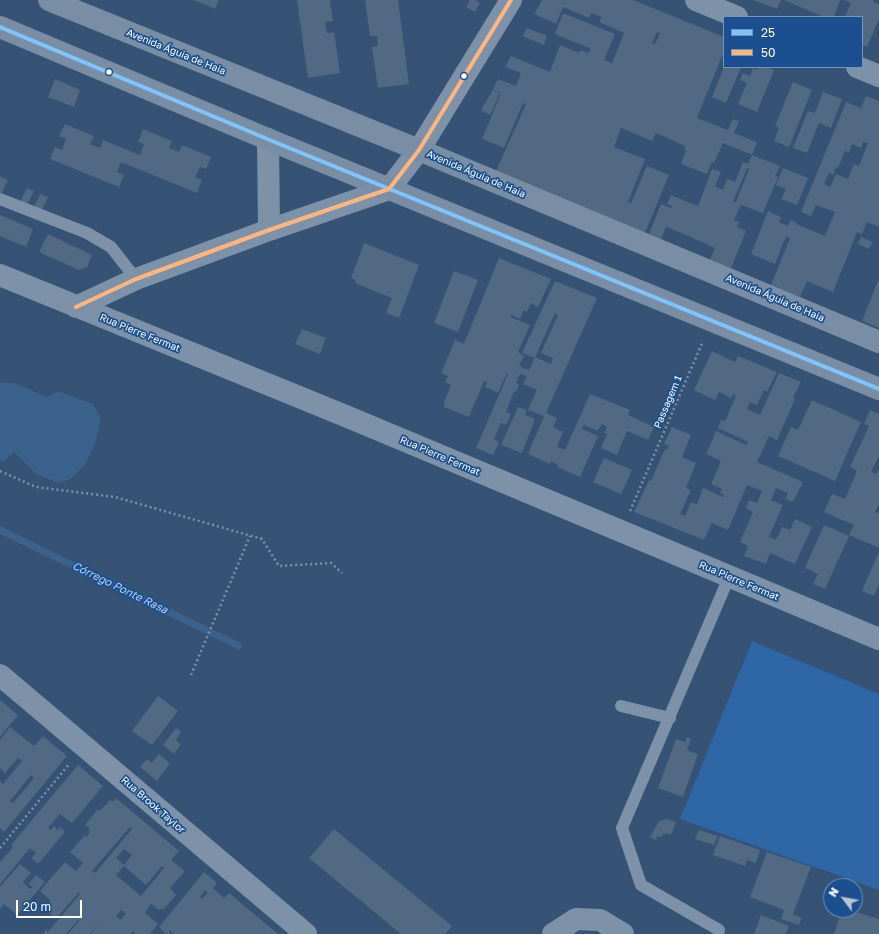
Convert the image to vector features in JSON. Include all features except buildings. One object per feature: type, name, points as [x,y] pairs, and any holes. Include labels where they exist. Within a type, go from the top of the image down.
[{"type":"main road","name":"Avenida Águia de Haia","points":[[50,0],[419,150],[879,342]]},
{"type":"main road","points":[[0,27],[268,140],[879,389]]},
{"type":"street","points":[[76,307],[136,279],[269,230],[389,189],[419,150],[511,0]]},
{"type":"street","points":[[696,0],[735,16]]},
{"type":"street","points":[[859,68],[879,76]]},
{"type":"street","points":[[268,140],[269,230]]},
{"type":"street","name":"Rua Pierre Fermat","points":[[0,275],[348,417],[879,639]]},
{"type":"street","name":"Rua Brook Taylor","points":[[0,675],[306,934]]},
{"type":"street","points":[[553,934],[576,919],[600,920],[623,934]]},
{"type":"lane","points":[[0,199],[87,233],[111,247],[136,279]]},
{"type":"lane","points":[[719,930],[641,886],[622,828],[729,577]]},
{"type":"lane","points":[[621,706],[670,718]]},
{"type":"path","name":"Passagem 1","points":[[621,531],[712,321]]},
{"type":"path","points":[[0,471],[36,487],[115,497],[262,540],[279,566],[331,563],[342,573]]},
{"type":"path","points":[[191,675],[250,536]]},
{"type":"path","points":[[0,848],[84,746]]},
{"type":"shaded area","points":[[0,383],[15,383],[47,397],[58,391],[93,404],[101,419],[95,444],[85,465],[69,480],[58,483],[36,474],[14,452],[3,462],[0,459]]},
{"type":"shaded area","points":[[752,641],[879,694],[879,890],[863,884],[863,878],[845,878],[680,819]]},
{"type":"waterway","name":"Córrego Ponte Rasa","points":[[0,530],[239,646]]},
{"type":"transit line","name":"50","points":[[76,307],[136,279],[269,230],[389,189],[419,150],[511,0]]},
{"type":"transit line","name":"25","points":[[0,27],[277,143],[879,389]]}]
